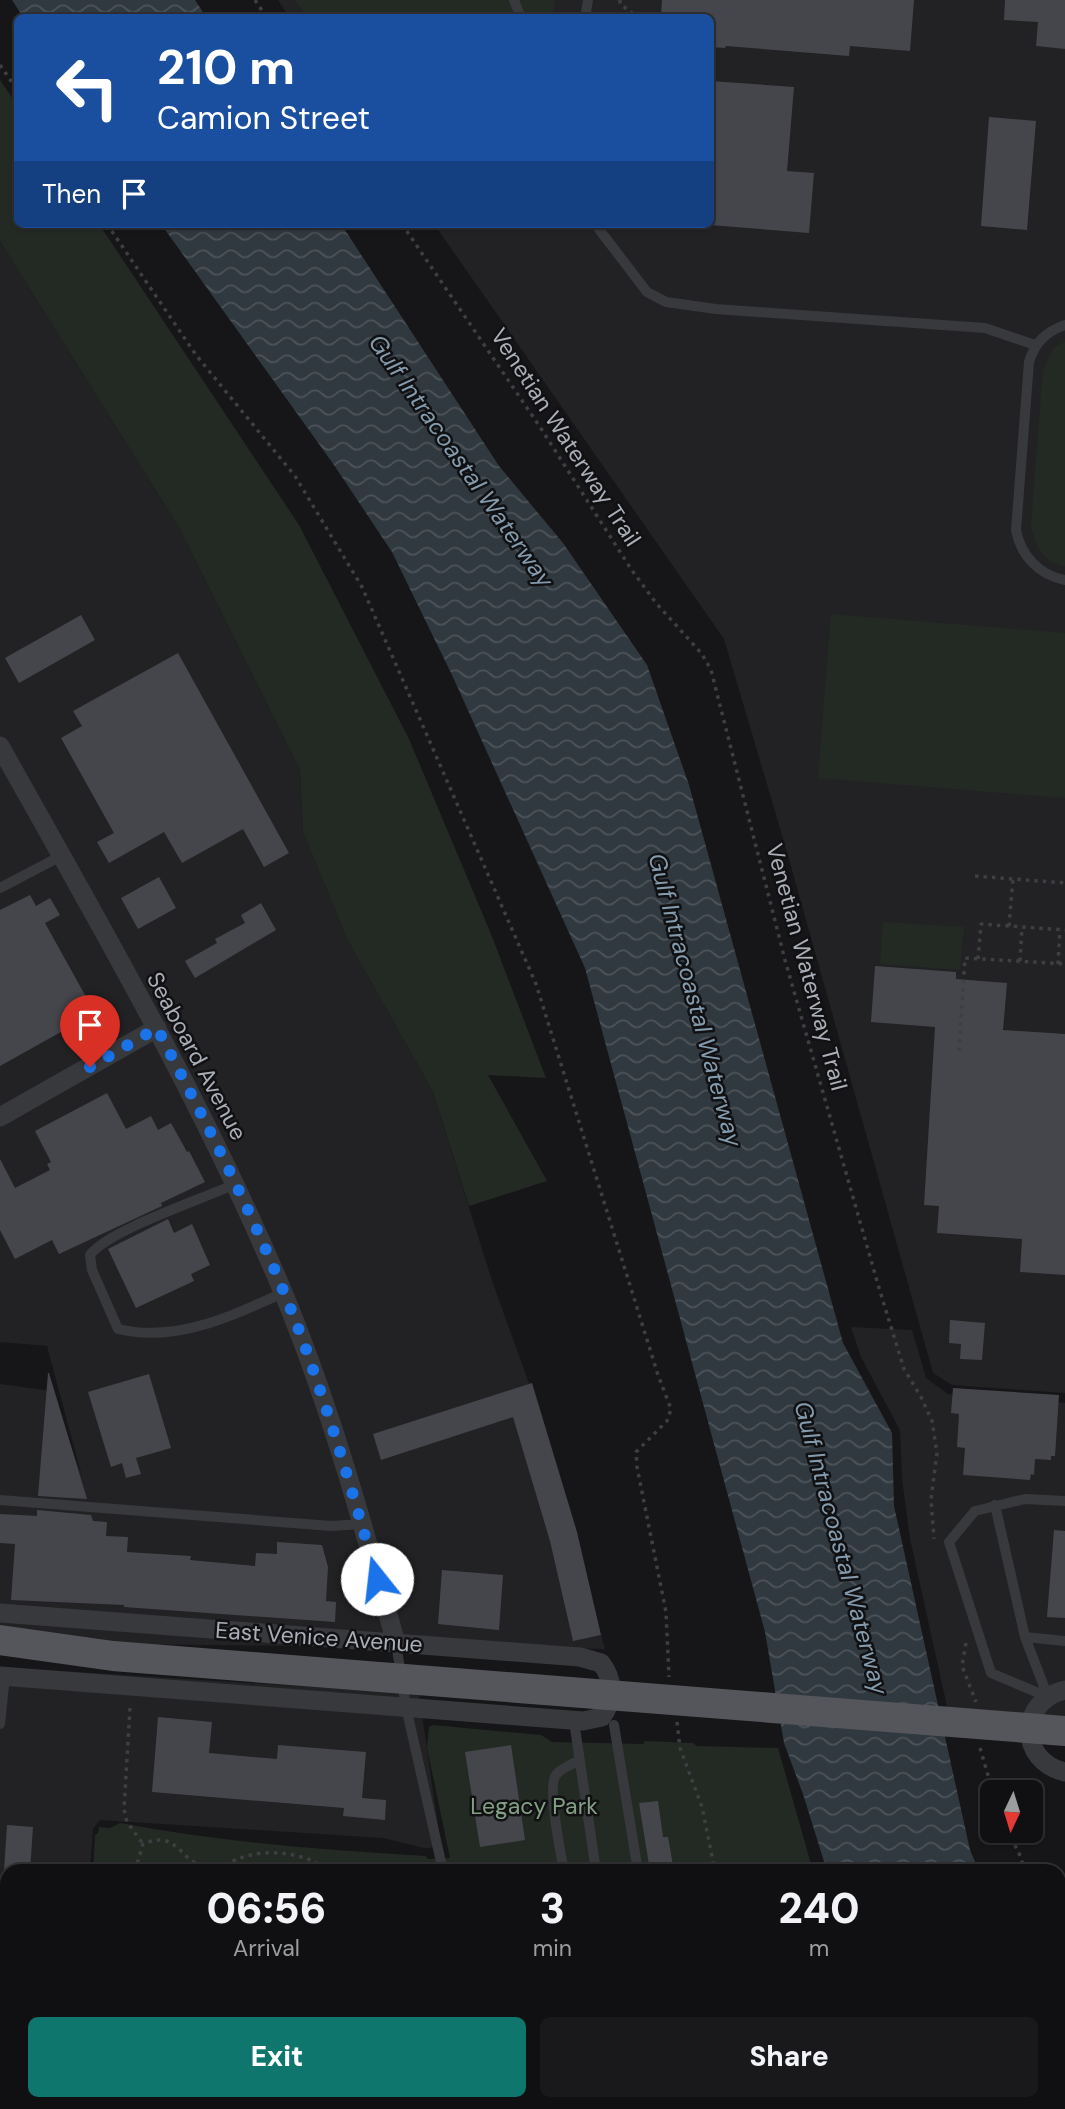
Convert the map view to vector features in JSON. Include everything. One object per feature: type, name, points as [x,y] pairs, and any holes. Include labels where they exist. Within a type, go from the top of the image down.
[{"type":"main road","name":"East Venice Avenue","points":[[0,1640],[106,1655],[1065,1731]]},
{"type":"main road","name":"East Venice Avenue","points":[[2,1669],[106,1655]]},
{"type":"street","name":"Seaboard Avenue","points":[[0,746],[157,1028],[235,1184],[284,1293],[345,1463],[396,1643]]},
{"type":"street","points":[[0,1117],[157,1028]]},
{"type":"street","name":"East Venice Avenue","points":[[0,1612],[592,1659],[601,1663],[611,1681],[609,1707],[602,1717],[574,1721],[2,1669]]},
{"type":"street","points":[[1056,1694],[1034,1713],[1031,1741],[1042,1761],[1065,1772]]},
{"type":"lane","points":[[597,228],[647,292],[666,302],[716,309],[985,328],[1035,345]]},
{"type":"lane","points":[[1065,325],[1050,331],[1035,345],[1028,369],[1016,530],[1020,545],[1033,564],[1046,574],[1065,580]]},
{"type":"lane","points":[[0,888],[61,856]]},
{"type":"lane","points":[[235,1184],[116,1236],[97,1247],[90,1255],[92,1270],[118,1329],[135,1333],[190,1330],[219,1321],[284,1293]]},
{"type":"lane","points":[[1056,1694],[991,1673],[949,1542],[975,1511],[1025,1499],[1065,1500]]},
{"type":"lane","points":[[0,1500],[331,1526],[362,1524]]},
{"type":"lane","points":[[995,1505],[1025,1637],[1056,1694]]},
{"type":"lane","points":[[1025,1637],[1065,1641]]},
{"type":"lane","points":[[396,1643],[406,1707],[435,1824],[442,1864]]},
{"type":"lane","points":[[0,1724],[2,1669]]},
{"type":"lane","points":[[574,1721],[595,1864]]},
{"type":"lane","points":[[614,1725],[637,1864]]},
{"type":"lane","points":[[563,1864],[552,1784],[556,1775],[580,1760]]},
{"type":"path","points":[[620,0],[620,4],[634,14]]},
{"type":"path","points":[[0,65],[14,85]]},
{"type":"path","points":[[110,228],[196,355],[295,476],[362,587],[536,984],[671,1409],[667,1421],[636,1452],[666,1612],[669,1683]]},
{"type":"path","name":"Venetian Waterway Trail","points":[[405,228],[512,384],[631,569],[656,603],[702,654],[711,670],[782,948],[879,1289],[904,1369],[932,1421],[937,1452],[931,1499],[935,1543]]},
{"type":"path","points":[[975,876],[1065,883]]},
{"type":"path","points":[[1009,926],[1013,879]]},
{"type":"path","points":[[978,959],[981,924],[1062,930],[1058,964]]},
{"type":"path","points":[[1020,961],[1022,927]]},
{"type":"path","points":[[959,1051],[965,958],[1065,964]]},
{"type":"path","points":[[966,1637],[962,1666],[977,1705]]},
{"type":"path","points":[[130,1707],[124,1809],[127,1822],[143,1843]]},
{"type":"path","points":[[676,1721],[680,1748],[702,1807],[714,1864]]},
{"type":"path","points":[[979,1743],[989,1780]]},
{"type":"path","points":[[143,1843],[167,1840],[200,1864]]},
{"type":"path","points":[[137,1864],[143,1843]]},
{"type":"path","points":[[1014,1843],[1023,1864]]},
{"type":"path","points":[[227,1864],[262,1853],[311,1859],[318,1864]]},
{"type":"shaded area","points":[[278,0],[1065,0],[1065,1393],[952,1385],[933,1373],[787,852],[724,639],[437,228],[714,228],[714,14],[287,14]]},
{"type":"shaded area","points":[[0,241],[180,529],[300,770],[303,832],[347,939],[433,1092],[492,1281],[542,1419],[605,1649],[107,1644],[0,1629],[0,1384],[52,1391],[82,1477],[47,1346],[0,1342]]},
{"type":"shaded area","points":[[851,1327],[912,1330],[926,1378],[948,1394],[1065,1403],[1065,1720],[948,1711],[910,1539],[902,1479],[900,1430],[861,1357]]},
{"type":"shaded area","points":[[0,1667],[419,1694],[441,1847],[424,1848],[383,1838],[100,1820],[93,1829],[90,1864],[0,1864]]},
{"type":"green space","points":[[295,0],[555,0],[553,14],[306,14]]},
{"type":"green space","points":[[0,80],[14,101],[14,228],[102,228],[299,525],[409,739],[491,934],[546,1078],[488,1075],[547,1181],[469,1206],[433,1092],[347,939],[303,832],[300,770],[180,529],[0,241]]},
{"type":"green space","points":[[1065,341],[1065,566],[1051,561],[1041,552],[1031,526],[1043,370],[1053,349]]},
{"type":"green space","points":[[831,614],[1065,633],[1065,798],[818,778]]},
{"type":"green space","points":[[883,922],[964,927],[960,970],[880,964]]},
{"type":"green space","name":"Legacy Park","points":[[433,1725],[541,1735],[552,1742],[643,1744],[645,1741],[693,1743],[697,1746],[778,1748],[811,1864],[93,1864],[95,1835],[99,1827],[110,1828],[120,1823],[272,1844],[425,1856],[428,1859],[450,1858],[427,1748],[429,1727]]},
{"type":"water","points":[[12,0],[195,0],[204,14],[21,14]]},
{"type":"water","name":"Gulf Intracoastal Waterway","points":[[164,228],[344,228],[499,466],[563,543],[647,665],[689,785],[843,1343],[892,1433],[894,1506],[970,1850],[976,1864],[825,1864],[784,1743],[765,1632],[585,968],[452,675],[392,552],[334,465]]},
{"type":"building","points":[[662,0],[914,0],[910,51],[850,46],[849,56],[714,47],[714,14],[661,14]]},
{"type":"building","points":[[1005,0],[1065,0],[1065,49],[1036,46],[1038,22],[1004,20]]},
{"type":"building","points":[[714,81],[794,87],[787,171],[814,173],[809,233],[714,225]]},
{"type":"building","points":[[989,117],[1036,121],[1027,230],[981,226]]},
{"type":"building","points":[[81,615],[95,640],[19,683],[5,658]]},
{"type":"building","points":[[178,653],[289,853],[264,867],[243,829],[182,863],[164,832],[109,863],[97,842],[114,833],[61,738],[82,726],[73,711]]},
{"type":"building","points":[[159,877],[176,908],[138,929],[121,898]]},
{"type":"building","points":[[30,895],[36,906],[50,898],[60,915],[45,923],[95,1013],[0,1066],[0,910]]},
{"type":"building","points":[[261,903],[276,930],[195,978],[185,961],[217,943],[215,939],[245,923],[241,915]]},
{"type":"building","points":[[875,966],[956,972],[956,979],[1007,983],[1003,1030],[1065,1034],[1065,1275],[1020,1272],[1022,1239],[937,1233],[939,1206],[924,1205],[935,1027],[871,1022]]},
{"type":"building","points":[[107,1093],[126,1129],[151,1116],[158,1130],[171,1123],[205,1182],[161,1203],[162,1206],[59,1254],[52,1240],[15,1259],[0,1230],[0,1159],[15,1188],[50,1170],[47,1164],[51,1162],[35,1131]]},
{"type":"building","points":[[168,1219],[174,1233],[192,1224],[210,1265],[191,1274],[194,1281],[136,1308],[108,1249]]},
{"type":"building","points":[[950,1320],[985,1323],[982,1360],[960,1359],[961,1344],[949,1343]]},
{"type":"building","points":[[49,1373],[87,1499],[38,1496]]},
{"type":"building","points":[[149,1374],[171,1448],[136,1458],[141,1474],[126,1478],[122,1463],[111,1467],[88,1392]]},
{"type":"building","points":[[532,1383],[577,1532],[601,1635],[573,1641],[550,1541],[513,1417],[381,1460],[373,1434]]},
{"type":"building","points":[[953,1388],[1059,1395],[1055,1456],[1051,1456],[1051,1460],[1035,1459],[1034,1475],[1031,1474],[1030,1480],[963,1475],[965,1448],[957,1447],[959,1414],[951,1413]]},
{"type":"building","points":[[37,1510],[91,1515],[93,1521],[107,1522],[106,1536],[128,1537],[127,1552],[191,1556],[190,1560],[255,1566],[256,1553],[277,1554],[277,1542],[322,1545],[328,1567],[326,1601],[336,1602],[335,1622],[124,1605],[11,1600],[15,1544],[0,1543],[0,1514],[37,1516]]},
{"type":"building","points":[[1054,1530],[1065,1531],[1065,1618],[1047,1617]]},
{"type":"building","points":[[442,1570],[503,1575],[499,1630],[438,1624]]},
{"type":"building","points":[[158,1717],[212,1722],[209,1753],[277,1759],[278,1745],[366,1752],[362,1798],[386,1800],[385,1820],[343,1816],[344,1808],[152,1792]]},
{"type":"building","points":[[511,1745],[525,1840],[480,1847],[465,1752]]},
{"type":"building","points":[[658,1801],[663,1837],[668,1837],[673,1864],[649,1864],[639,1803]]},
{"type":"building","points":[[7,1825],[33,1827],[30,1864],[4,1864]]},
{"type":"route","points":[[90,1067],[157,1028],[219,1148],[284,1293],[345,1463],[377,1579]]}]
